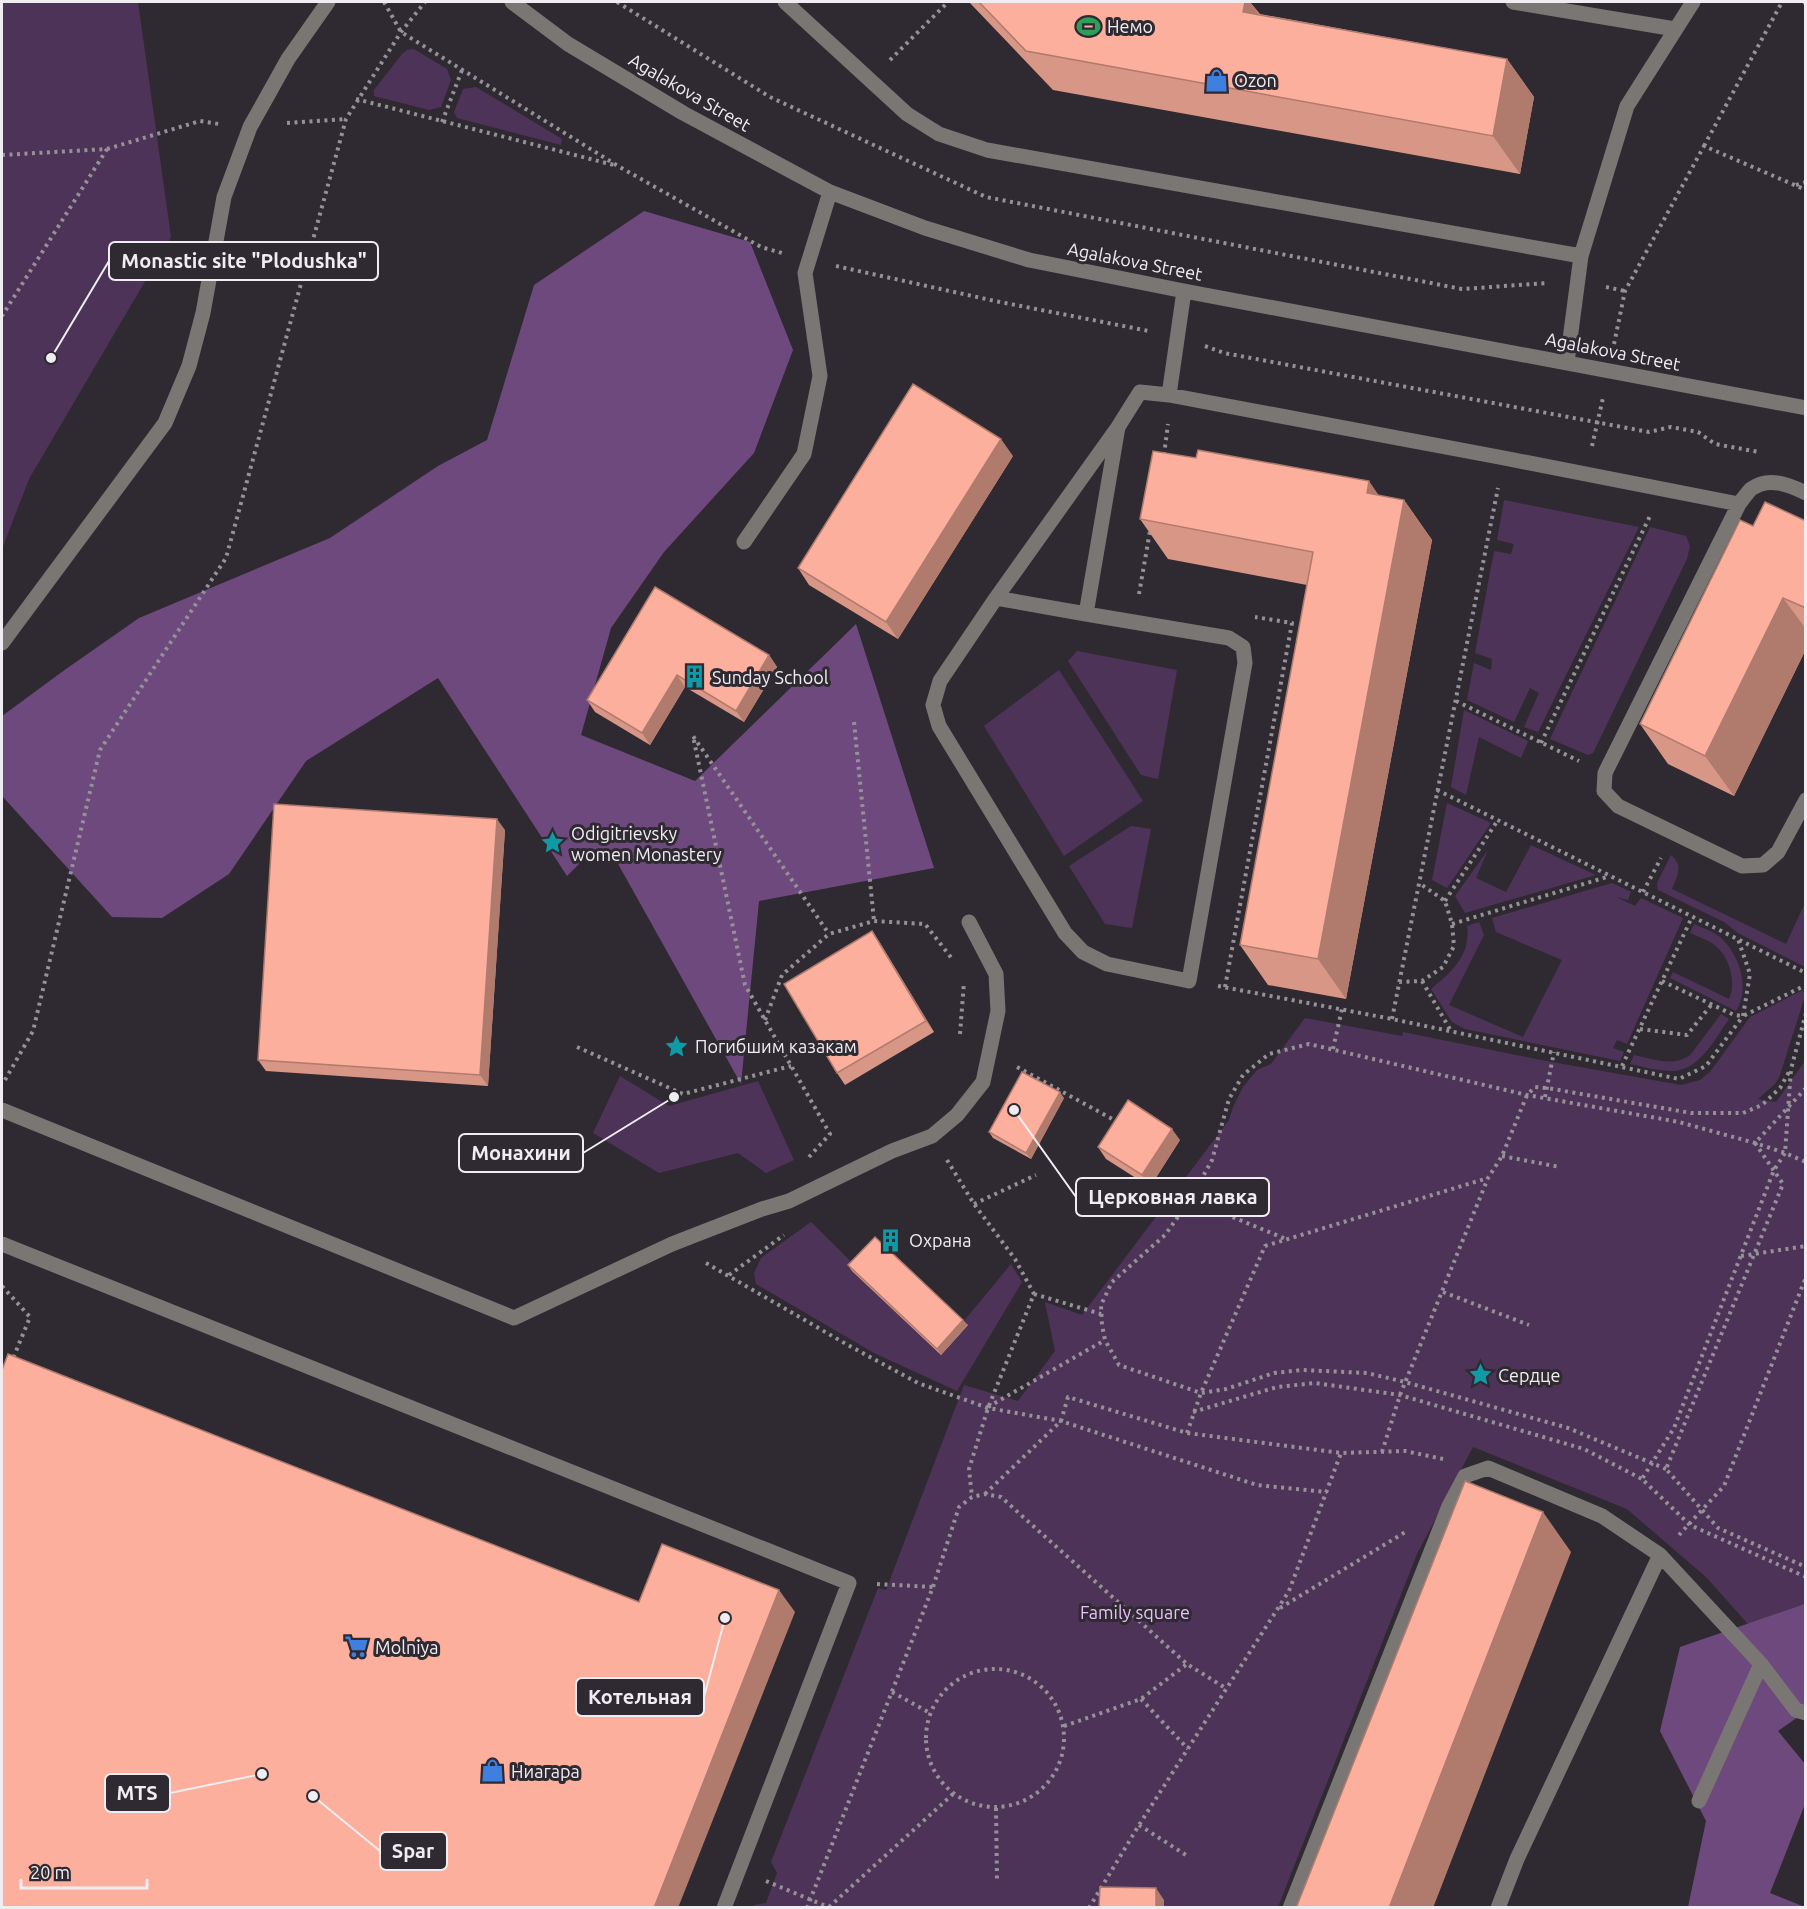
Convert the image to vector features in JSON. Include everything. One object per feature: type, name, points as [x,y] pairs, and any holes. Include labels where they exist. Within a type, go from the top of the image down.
[{"type":"street","points":[[2,643],[165,423],[189,366],[203,313],[224,197],[249,127],[288,59],[328,2]]},
{"type":"street","name":"Agalakova Street","points":[[512,2],[568,44],[654,96],[830,192],[925,228],[1029,260],[1806,408]]},
{"type":"street","points":[[784,2],[907,114],[939,134],[987,150],[1581,256]]},
{"type":"street","points":[[1513,2],[1675,29]]},
{"type":"street","points":[[1567,362],[1581,256],[1627,106],[1693,2]]},
{"type":"street","points":[[744,542],[804,454],[820,376],[805,273],[830,192]]},
{"type":"street","points":[[1169,395],[1184,291]]},
{"type":"street","points":[[996,598],[1229,638],[1243,647],[1245,663],[1189,981],[1107,964],[1083,952],[1065,933],[939,726],[933,705],[940,681],[996,598],[1118,427],[1140,392],[1169,395],[1739,504]]},
{"type":"street","points":[[1086,614],[1118,427]]},
{"type":"street","points":[[1806,494],[1785,484],[1767,483],[1752,489],[1739,504],[1605,773],[1604,791],[1618,806],[1742,867],[1763,865],[1778,852],[1806,800]]},
{"type":"street","points":[[2,1110],[514,1318],[672,1244],[762,1209],[789,1201],[892,1151],[932,1136],[957,1115],[984,1082],[998,1011],[996,974],[969,922]]},
{"type":"street","points":[[2,1244],[849,1583],[724,1908]]},
{"type":"street","points":[[1290,1908],[1449,1506],[1465,1476],[1488,1468],[1602,1516],[1660,1554],[1761,1664],[1796,1710],[1806,1713]]},
{"type":"street","points":[[1498,1908],[1517,1859],[1660,1554]]},
{"type":"street","points":[[1699,1801],[1761,1664]]},
{"type":"path","points":[[2,1086],[33,1031],[100,750],[226,558],[346,118],[356,99],[401,32],[425,2]]},
{"type":"path","points":[[870,80],[948,2]]},
{"type":"path","points":[[1585,473],[1598,423],[1625,291],[1782,2]]},
{"type":"path","points":[[442,122],[462,70]]},
{"type":"path","points":[[356,99],[618,166]]},
{"type":"path","points":[[2,155],[107,149],[200,122]]},
{"type":"path","points":[[1704,146],[1806,190]]},
{"type":"path","points":[[2,316],[107,149]]},
{"type":"path","points":[[1795,185],[1806,182]]},
{"type":"path","points":[[1163,458],[1169,395]]},
{"type":"path","points":[[1392,1019],[1504,458]]},
{"type":"path","points":[[1541,743],[1663,489]]},
{"type":"path","points":[[1135,621],[1151,528]]},
{"type":"path","points":[[1456,701],[1605,773]]},
{"type":"path","points":[[854,722],[874,921]]},
{"type":"path","points":[[807,1159],[830,1134],[745,985],[693,736],[829,934]]},
{"type":"path","points":[[1437,790],[1806,973]]},
{"type":"path","points":[[1446,902],[1498,820]]},
{"type":"path","points":[[1643,892],[1674,834]]},
{"type":"path","points":[[1452,924],[1610,876]]},
{"type":"path","points":[[1399,982],[1422,981],[1443,967],[1454,946],[1452,924],[1446,902],[1419,883]]},
{"type":"path","points":[[1623,1066],[1692,916]]},
{"type":"path","points":[[1189,981],[1342,1009],[1679,1078],[1706,1066],[1743,1016],[1750,974],[1738,939]]},
{"type":"path","points":[[1422,981],[1452,1032]]},
{"type":"path","points":[[1662,981],[1734,1016],[1743,1016],[1806,985]]},
{"type":"path","points":[[1640,1029],[1687,1035],[1712,1004]]},
{"type":"path","points":[[1333,1049],[1342,1009]]},
{"type":"path","points":[[1642,1479],[1674,1428],[1774,1170],[1785,1153],[1791,1069],[1806,1013]]},
{"type":"path","points":[[1806,1162],[1755,1143],[1679,1122],[1527,1095],[1309,1044],[1269,1054],[1244,1075],[1228,1099],[1212,1160],[1190,1200],[1165,1235],[1112,1282],[1101,1305],[1105,1340],[1119,1365],[1201,1393],[1226,1389],[1274,1373],[1302,1370],[1367,1373],[1568,1428],[1666,1469],[1718,1528],[1806,1568]]},
{"type":"path","points":[[577,1047],[684,1094],[791,1066]]},
{"type":"path","points":[[990,1052],[1116,1121]]},
{"type":"path","points":[[1545,1097],[1554,1052]]},
{"type":"path","points":[[1383,1452],[1400,1395],[1488,1178],[1502,1156],[1527,1095],[1535,1087],[1691,1113],[1743,1113],[1762,1105],[1780,1088],[1791,1069]]},
{"type":"path","points":[[1755,1143],[1806,1088]]},
{"type":"path","points":[[1666,1469],[1783,1184],[1755,1143]]},
{"type":"path","points":[[1502,1156],[1560,1167]]},
{"type":"path","points":[[974,1204],[1036,1175]]},
{"type":"path","points":[[1186,1433],[1265,1246],[1488,1178]]},
{"type":"path","points":[[1190,1200],[1287,1240]]},
{"type":"path","points":[[729,1275],[793,1229]]},
{"type":"path","points":[[672,1244],[918,1383],[988,1408],[1060,1421],[1257,1485],[1326,1492]]},
{"type":"path","points":[[1741,1256],[1806,1246]]},
{"type":"path","points":[[1660,1554],[1690,1525],[1724,1486],[1806,1276]]},
{"type":"path","points":[[2,1286],[30,1317],[10,1366]]},
{"type":"path","points":[[1443,1292],[1529,1325]]},
{"type":"path","points":[[1034,1294],[1101,1314]]},
{"type":"path","points":[[988,1408],[1105,1340]]},
{"type":"path","points":[[1193,1412],[1276,1387],[1315,1383],[1400,1395],[1584,1449],[1642,1479],[1690,1525],[1806,1577]]},
{"type":"path","points":[[985,1494],[1060,1421],[1068,1396],[1186,1433],[1341,1453],[1405,1451],[1488,1468]]},
{"type":"path","points":[[1089,1908],[1139,1825],[1289,1591],[1341,1453]]},
{"type":"path","points":[[807,1908],[933,1587],[959,1507],[972,1497],[985,1494],[1001,1497],[1187,1664],[1227,1689]]},
{"type":"path","points":[[1276,1610],[1449,1506]]},
{"type":"path","points":[[849,1583],[933,1587]]},
{"type":"path","points":[[1064,1726],[1141,1698],[1187,1664]]},
{"type":"path","points":[[989,1668],[1015,1671],[1038,1683],[1056,1702],[1064,1726],[1065,1750],[1056,1773],[1041,1791],[1020,1804],[996,1808],[973,1805],[953,1794],[938,1778],[928,1757],[925,1735],[930,1713],[944,1690],[964,1675],[989,1668]]},
{"type":"path","points":[[892,1692],[930,1713]]},
{"type":"path","points":[[1141,1698],[1188,1749]]},
{"type":"path","points":[[738,1869],[829,1907],[953,1794]]},
{"type":"path","points":[[996,1808],[997,1881]]},
{"type":"path","points":[[1139,1825],[1189,1857]]},
{"type":"green space","points":[[2,2],[138,2],[171,237],[29,479],[2,549]]},
{"type":"green space","points":[[414,49],[447,69],[451,80],[441,107],[429,110],[374,96],[374,90],[402,54]]},
{"type":"green space","points":[[476,87],[562,139],[561,145],[457,118],[454,112],[463,89]]},
{"type":"green space","points":[[1504,500],[1639,527],[1538,732],[1524,727],[1539,693],[1530,688],[1514,722],[1467,700],[1474,663],[1491,670],[1492,659],[1475,653],[1494,551],[1511,554],[1514,544],[1497,540]]},
{"type":"green space","points":[[1650,527],[1686,536],[1690,546],[1687,559],[1593,753],[1588,755],[1550,739]]},
{"type":"green space","points":[[1077,651],[1177,670],[1158,779],[1141,775],[1068,661]]},
{"type":"green space","points":[[1059,670],[1143,801],[1064,856],[984,726]]},
{"type":"green space","points":[[1464,710],[1528,741],[1521,758],[1479,737],[1466,795],[1451,787]]},
{"type":"green space","points":[[1447,803],[1491,823],[1447,888],[1432,880]]},
{"type":"green space","points":[[1131,826],[1151,829],[1132,928],[1105,924],[1069,866]]},
{"type":"green space","points":[[1531,845],[1596,875],[1465,913],[1455,896],[1488,850],[1476,878],[1506,892]]},
{"type":"green space","points":[[1671,855],[1678,867],[1672,889],[1786,944],[1805,903],[1805,967],[1738,933],[1724,922],[1658,890],[1657,883]]},
{"type":"green space","points":[[1612,883],[1631,892],[1628,900],[1616,897],[1635,906],[1641,898],[1683,918],[1627,1044],[1617,1040],[1613,1048],[1624,1052],[1620,1061],[1465,1029],[1452,1022],[1431,989],[1453,969],[1463,954],[1466,946],[1467,926],[1479,922],[1484,935],[1449,1005],[1523,1037],[1562,960],[1496,932],[1492,918]]},
{"type":"green space","points":[[1694,924],[1720,937],[1733,952],[1743,982],[1736,1011],[1670,978],[1673,972],[1729,999],[1732,976],[1727,961],[1712,943],[1690,933]]},
{"type":"green space","name":"Family square","points":[[1803,990],[1805,996],[1780,1075],[1775,1084],[1758,1099],[1776,1102],[1805,1061],[1805,1688],[1706,1577],[1627,1509],[1473,1447],[1417,1554],[1278,1907],[753,1908],[754,1905],[766,1903],[777,1873],[771,1862],[878,1588],[886,1590],[964,1385],[1018,1401],[1055,1351],[1045,1302],[1082,1315],[1229,1120],[1243,1087],[1257,1070],[1271,1064],[1305,1018],[1402,1036],[1403,1032],[1681,1085],[1700,1080],[1710,1072],[1750,1017]]},
{"type":"green space","points":[[1721,1014],[1729,1019],[1712,1044],[1690,1066],[1672,1071],[1630,1064],[1634,1055],[1671,1062],[1684,1058],[1691,1054]]},
{"type":"green space","points":[[620,1076],[669,1106],[758,1081],[794,1160],[766,1173],[738,1153],[659,1173],[593,1133]]},
{"type":"green space","points":[[811,1222],[940,1350],[1011,1264],[1022,1282],[957,1391],[874,1353],[756,1284],[754,1273],[761,1258]]},
{"type":"shaded area","points":[[644,211],[750,242],[793,350],[754,453],[664,552],[611,628],[581,735],[695,781],[856,624],[934,868],[759,901],[741,1084],[617,862],[593,850],[567,876],[438,678],[306,761],[229,874],[162,918],[112,917],[3,797],[2,716],[139,618],[330,538],[438,466],[487,440],[534,285]]},
{"type":"shaded area","points":[[1805,1604],[1805,1712],[1778,1731],[1805,1764],[1805,1804],[1770,1893],[1805,1907],[1688,1907],[1706,1821],[1660,1731],[1680,1647]]},
{"type":"building","points":[[979,2],[1245,2],[1243,12],[1507,59],[1493,136],[1026,51]]},
{"type":"building","points":[[913,384],[1001,439],[886,622],[798,568]]},
{"type":"building","points":[[1198,450],[1369,481],[1367,493],[1404,500],[1318,959],[1240,945],[1313,552],[1140,519],[1153,451],[1196,458]]},
{"type":"building","points":[[1765,502],[1806,521],[1806,608],[1783,598],[1705,756],[1640,724],[1740,520],[1753,526]]},
{"type":"building","name":"Sunday School","points":[[655,587],[769,655],[736,711],[677,675],[642,733],[587,700]]},
{"type":"building","points":[[274,804],[497,819],[480,1075],[258,1060]]},
{"type":"building","points":[[872,931],[926,1021],[837,1073],[784,984]]},
{"type":"building","points":[[1022,1072],[1060,1092],[1026,1153],[989,1132]]},
{"type":"building","points":[[1128,1100],[1172,1129],[1142,1175],[1098,1147]]},
{"type":"building","points":[[875,1237],[963,1320],[937,1349],[848,1265]]},
{"type":"building","name":"Molniya","points":[[8,1354],[639,1602],[662,1544],[779,1590],[654,1908],[2,1908],[2,1370]]},
{"type":"building","points":[[1465,1481],[1543,1512],[1389,1908],[1296,1908]]},
{"type":"building","points":[[1100,1887],[1156,1888],[1156,1908],[1099,1908]]},
{"type":"place","name":"Немо","points":[[1089,26]]},
{"type":"place","name":"Ozon","points":[[1216,80]]},
{"type":"place","name":"Monastic site \"Plodushka\"","points":[[51,358]]},
{"type":"place","name":"Sunday School","points":[[694,677]]},
{"type":"place","name":"Odigitrievsky women Monastery","points":[[553,843]]},
{"type":"place","name":"Погибшим казакам","points":[[677,1046]]},
{"type":"place","name":"Монахини","points":[[674,1097]]},
{"type":"place","name":"Церковная лавка","points":[[1014,1110]]},
{"type":"place","name":"Охрана","points":[[891,1240]]},
{"type":"place","name":"Сердце","points":[[1480,1375]]},
{"type":"place","name":"Котельная","points":[[725,1618]]},
{"type":"place","name":"Molniya","points":[[357,1647]]},
{"type":"place","name":"Ниагара","points":[[493,1771]]},
{"type":"place","name":"MTS","points":[[262,1774]]},
{"type":"place","name":"Spar","points":[[313,1796]]}]
